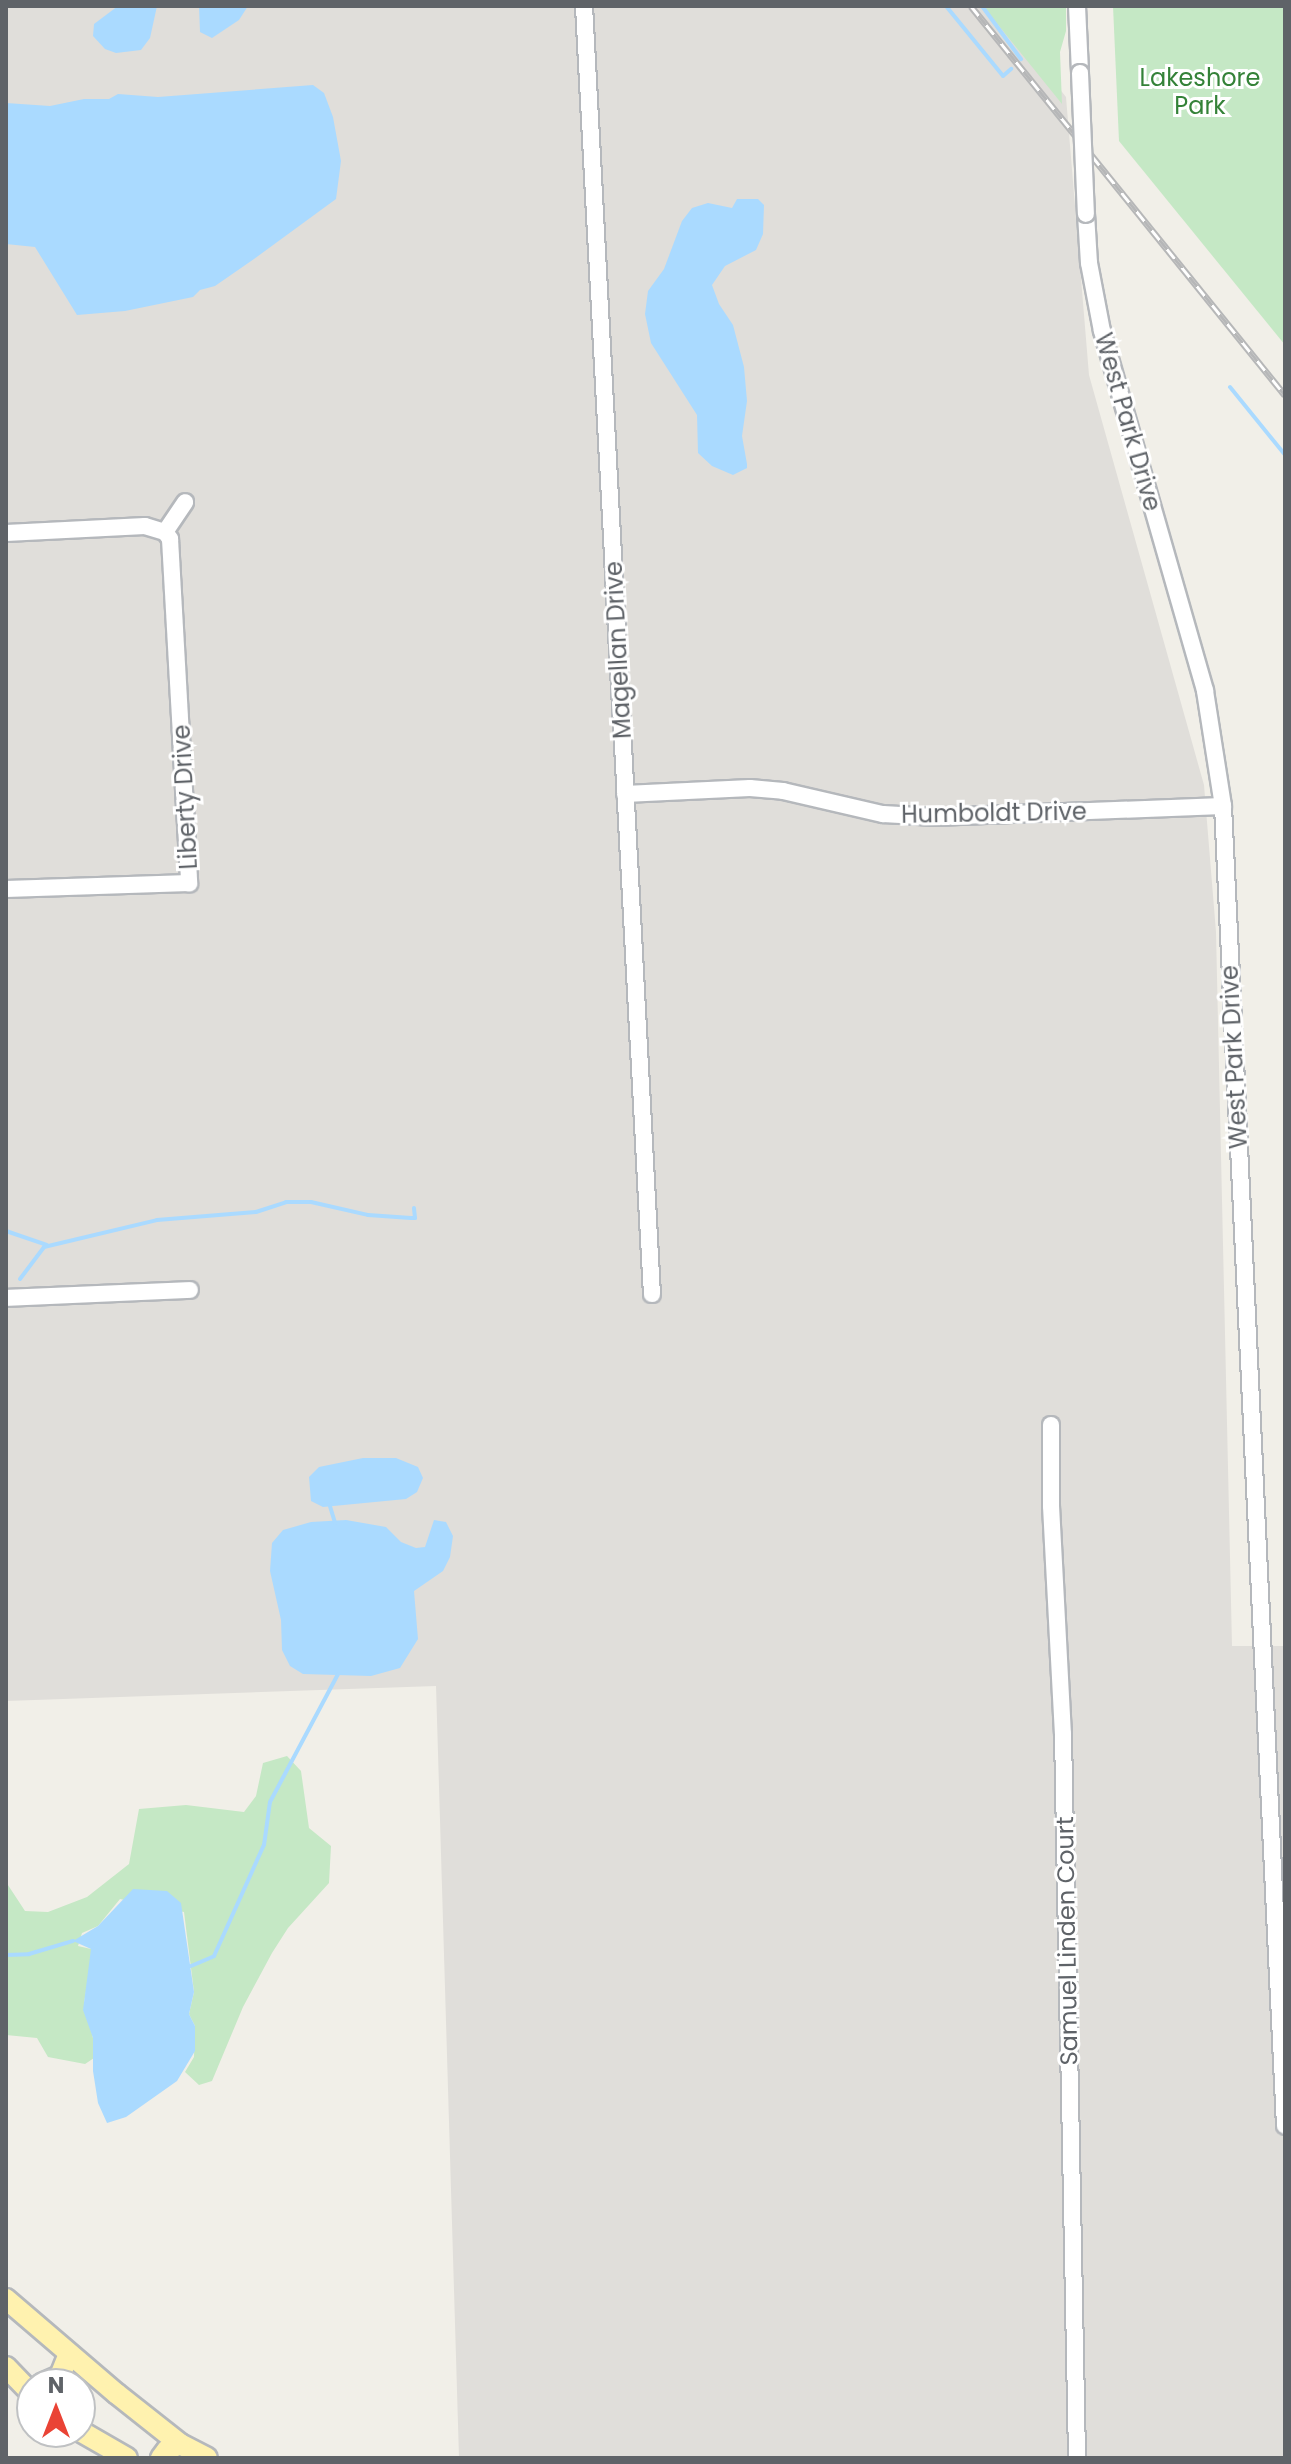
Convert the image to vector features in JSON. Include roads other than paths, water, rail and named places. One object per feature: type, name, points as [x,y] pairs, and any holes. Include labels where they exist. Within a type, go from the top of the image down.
[{"type":"main road","points":[[6,2299],[180,2444],[207,2458]]},
{"type":"main road","points":[[63,2368],[69,2354]]},
{"type":"main road","points":[[96,2440],[127,2458]]},
{"type":"main road","points":[[161,2458],[167,2450],[180,2444]]},
{"type":"street","name":"Magellan Drive","points":[[584,6],[652,1294]]},
{"type":"street","name":"West Park Drive","points":[[1077,6],[1086,214],[1094,291],[1111,371],[1205,691],[1223,806],[1279,1883],[1285,2126]]},
{"type":"street","points":[[6,533],[131,526],[165,532],[185,502]]},
{"type":"street","name":"Liberty Drive","points":[[6,889],[189,883],[173,548],[165,532]]},
{"type":"street","name":"Humboldt Drive","points":[[625,794],[750,788],[783,791],[883,814],[935,817],[1223,806]]},
{"type":"street","points":[[6,1298],[190,1290]]},
{"type":"street","name":"Samuel Linden Court","points":[[1051,1425],[1051,1506],[1063,1734],[1077,2458]]},
{"type":"water","points":[[118,6],[157,6],[150,38],[141,50],[116,53],[105,49],[93,36],[94,24]]},
{"type":"water","points":[[199,6],[248,6],[239,20],[212,38],[200,32]]},
{"type":"water","points":[[313,85],[324,93],[333,117],[341,161],[336,199],[215,286],[200,290],[193,297],[125,311],[77,315],[35,247],[6,244],[6,103],[50,106],[84,99],[109,99],[118,94],[158,97]]},
{"type":"water","points":[[737,199],[758,199],[764,205],[763,234],[756,250],[725,266],[712,285],[719,304],[733,325],[744,367],[747,401],[742,436],[747,468],[733,475],[712,466],[698,453],[697,415],[651,343],[645,314],[648,291],[664,269],[682,221],[692,208],[708,203],[732,208]]},
{"type":"water","points":[[363,1458],[396,1458],[418,1467],[423,1478],[417,1492],[406,1499],[323,1507],[311,1501],[309,1477],[319,1467]]},
{"type":"water","points":[[346,1520],[386,1527],[401,1542],[416,1548],[425,1547],[434,1520],[446,1522],[453,1536],[450,1557],[443,1571],[414,1591],[418,1639],[400,1668],[371,1676],[303,1674],[290,1666],[282,1650],[281,1620],[270,1571],[272,1543],[283,1530],[311,1522]]},
{"type":"water","points":[[133,1889],[167,1891],[181,1903],[194,1992],[189,2014],[195,2026],[195,2051],[177,2081],[126,2117],[107,2123],[98,2103],[93,2071],[93,2038],[83,2010],[91,1949],[73,1941],[98,1926]]},
{"type":"waterway","points":[[946,6],[1003,76],[1011,69]]},
{"type":"waterway","points":[[982,6],[1021,59]]},
{"type":"waterway","points":[[1230,387],[1285,455]]},
{"type":"waterway","points":[[20,1279],[44,1247],[157,1220],[256,1212],[286,1202],[311,1202],[368,1215],[411,1218],[415,1218],[414,1208]]},
{"type":"waterway","points":[[6,1231],[47,1245]]},
{"type":"waterway","points":[[329,1503],[335,1523]]},
{"type":"waterway","points":[[191,1966],[214,1956],[264,1845],[270,1802],[338,1674]]},
{"type":"waterway","points":[[6,1955],[29,1954],[73,1941]]},
{"type":"railway","points":[[971,6],[1285,395]]},
{"type":"park label","name":"Lakeshore Park","points":[[1200,92]]}]
